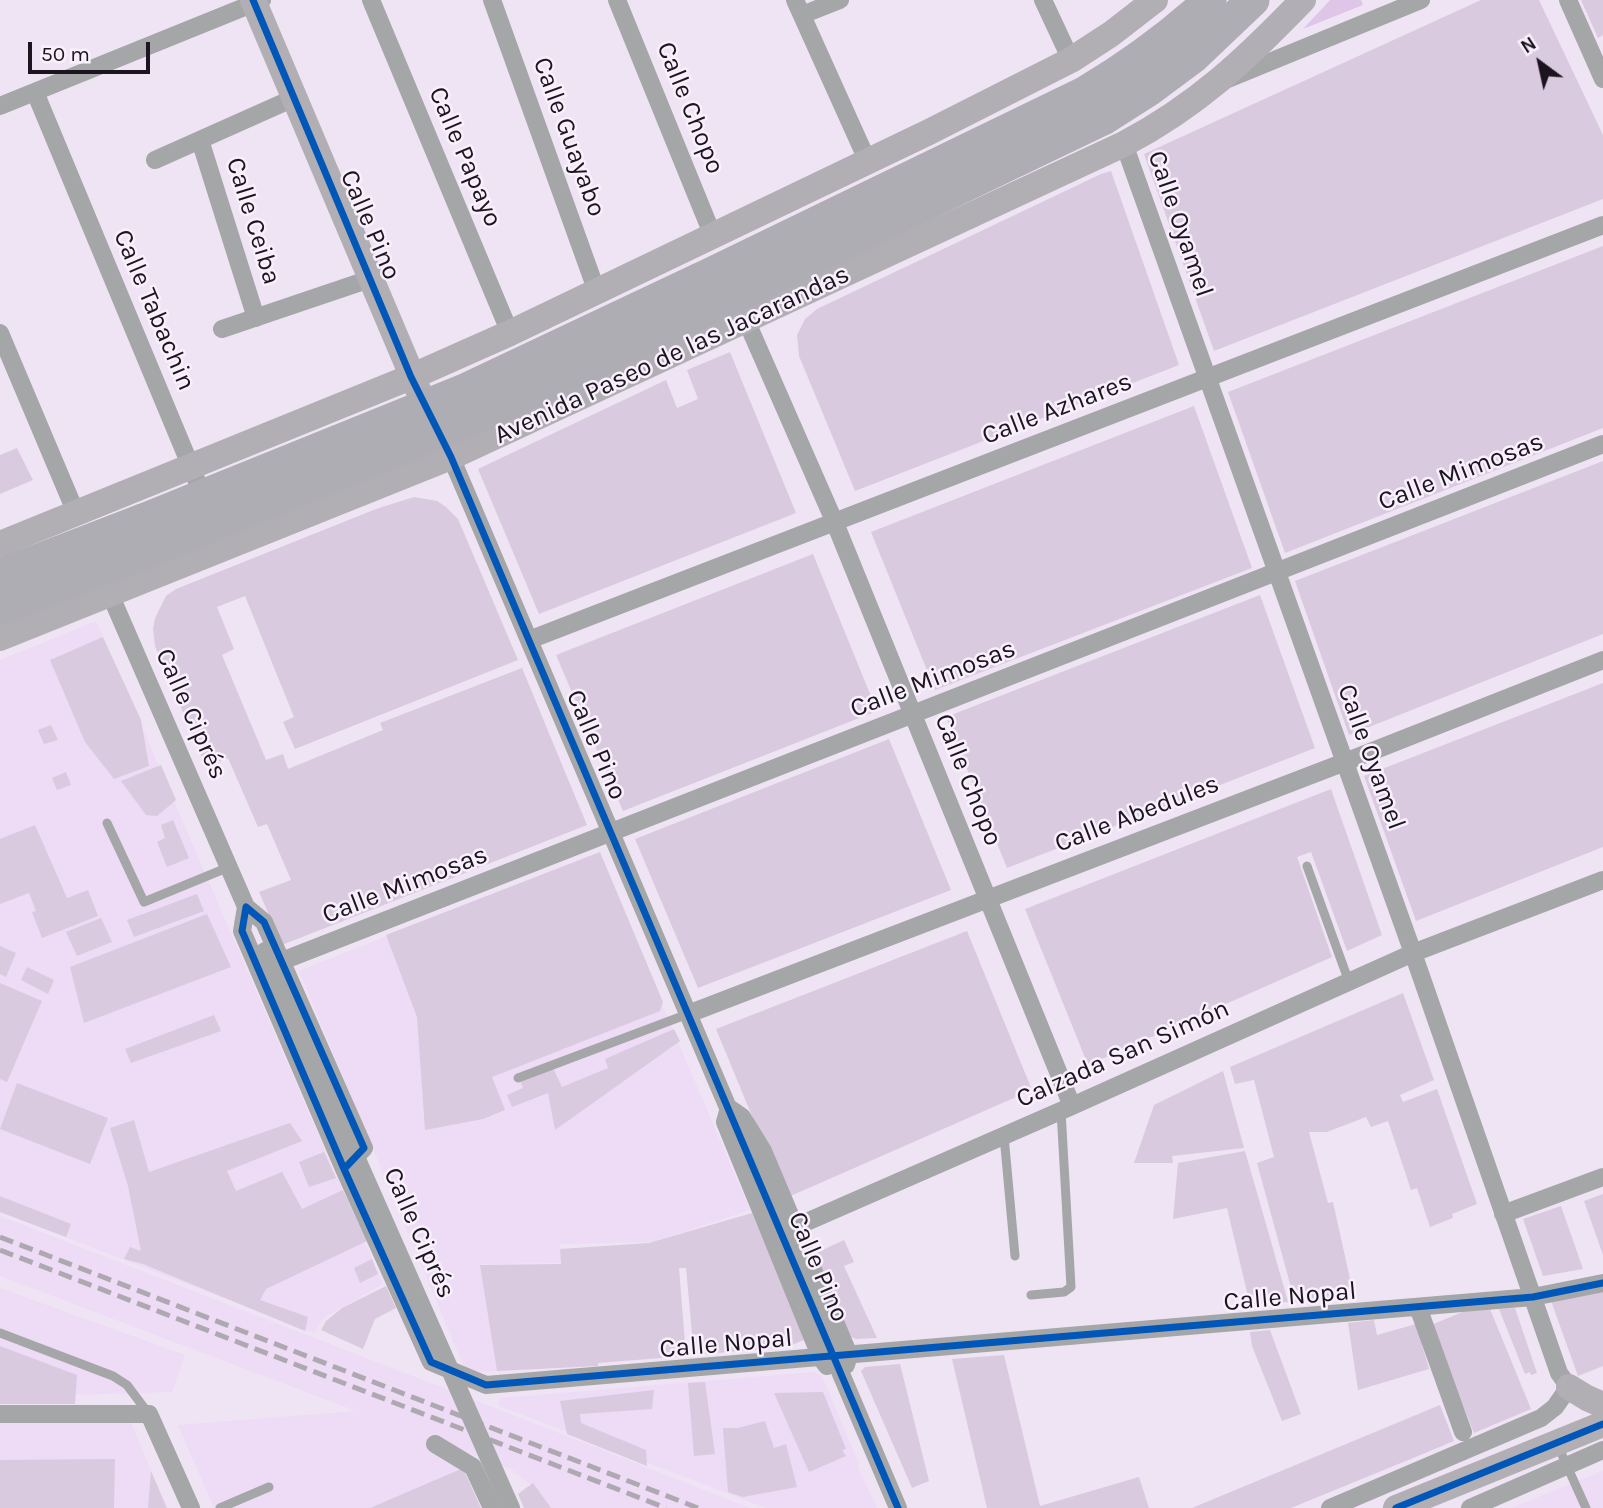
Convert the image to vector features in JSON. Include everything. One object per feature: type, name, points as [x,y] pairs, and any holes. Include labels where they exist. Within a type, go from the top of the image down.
[{"type":"highway","points":[[706,293],[1086,92],[1172,35],[1210,0]]},
{"type":"highway","points":[[0,608],[148,534],[455,394],[706,293],[1103,119],[1193,57],[1253,0]]},
{"type":"highway","points":[[0,575],[148,534]]},
{"type":"main road","points":[[0,544],[411,377],[510,333],[868,162],[1071,60],[1155,0]]},
{"type":"main road","name":"Avenida Paseo de las Jacarandas","points":[[0,638],[451,457],[1124,144],[1155,128],[1218,83],[1303,0]]},
{"type":"main road","name":"Calle Pino","points":[[256,1],[369,279],[411,377],[451,457]]},
{"type":"main road","points":[[597,292],[607,337],[628,364],[642,369]]},
{"type":"main road","points":[[300,422],[324,434],[339,454],[344,480],[336,504]]},
{"type":"main road","points":[[1396,1508],[1557,1442],[1602,1428],[1569,1387]]},
{"type":"street","name":"Calle Papayo","points":[[371,0],[510,333]]},
{"type":"street","name":"Calle Guayabo","points":[[492,0],[597,292]]},
{"type":"street","name":"Calle Chopo","points":[[617,0],[713,236]]},
{"type":"street","points":[[840,0],[799,7],[868,162]]},
{"type":"street","points":[[1043,0],[1071,60]]},
{"type":"street","points":[[1218,83],[1421,0]]},
{"type":"street","points":[[1568,0],[1603,79]]},
{"type":"street","points":[[0,106],[256,1]]},
{"type":"street","name":"Calle Tabachin","points":[[35,92],[226,548]]},
{"type":"street","points":[[155,160],[294,98]]},
{"type":"street","name":"Calle Ceiba","points":[[200,140],[256,318]]},
{"type":"street","name":"Calle Oyamel","points":[[1124,144],[1413,953],[1559,1373],[1569,1387]]},
{"type":"street","name":"Calle Azhares","points":[[529,640],[1603,225]]},
{"type":"street","points":[[222,329],[369,279]]},
{"type":"street","name":"Calle Chopo","points":[[746,320],[835,523],[914,715],[1067,1109]]},
{"type":"street","points":[[0,333],[76,513]]},
{"type":"street","name":"Calle Mimosas","points":[[282,961],[1603,444]]},
{"type":"street","name":"Calle Pino","points":[[451,457],[898,1508]]},
{"type":"street","name":"Calle Ciprés","points":[[110,594],[511,1508]]},
{"type":"street","name":"Calle Abedules","points":[[688,1014],[1603,660]]},
{"type":"street","name":"Calzada San Simón","points":[[796,1227],[1067,1109],[1413,953],[1603,880]]},
{"type":"street","points":[[246,907],[264,922],[364,1148],[344,1169]]},
{"type":"street","name":"Calle Nopal","points":[[246,907],[242,931],[344,1169],[431,1362],[486,1385],[1532,1297],[1603,1283]]},
{"type":"street","points":[[840,1385],[849,1355],[763,1151],[741,1117],[729,1108],[725,1122],[821,1358],[840,1385],[890,1508]]},
{"type":"street","points":[[1503,1214],[1603,1177]]},
{"type":"street","points":[[1418,1307],[1463,1432]]},
{"type":"street","points":[[1330,1508],[1541,1418],[1555,1407],[1569,1387]]},
{"type":"street","points":[[0,1415],[149,1414],[191,1508]]},
{"type":"street","points":[[1470,1508],[1568,1466],[1602,1428]]},
{"type":"street","points":[[435,1444],[473,1467],[492,1508]]},
{"type":"lane","points":[[107,823],[144,902],[229,867]]},
{"type":"lane","points":[[1307,866],[1349,982]]},
{"type":"lane","points":[[518,1078],[688,1014]]},
{"type":"lane","points":[[1031,1295],[1064,1292],[1070,1287],[1067,1109]]},
{"type":"lane","points":[[1004,1136],[1015,1256]]},
{"type":"lane","points":[[0,1333],[113,1377],[127,1385],[149,1414]]},
{"type":"lane","points":[[1557,1442],[1587,1508]]},
{"type":"lane","points":[[220,1508],[269,1487]]},
{"type":"shaded area","points":[[1330,0],[1361,0],[1363,5],[1303,29]]},
{"type":"shaded area","points":[[96,621],[383,1284],[325,1317],[314,1333],[0,1212],[0,660]]},
{"type":"shaded area","points":[[597,853],[750,1210],[653,1242],[560,1244],[561,1263],[482,1264],[498,1371],[466,1372],[299,971]]},
{"type":"shaded area","points":[[0,1216],[750,1508],[524,1508],[530,1484],[511,1469],[454,1448],[462,1468],[370,1508],[214,1508],[178,1425],[356,1411],[0,1276]]},
{"type":"shaded area","points":[[0,1288],[185,1355],[172,1392],[0,1397]]},
{"type":"shaded area","points":[[814,1372],[822,1376],[877,1508],[766,1508],[499,1406],[500,1398]]},
{"type":"shaded area","points":[[127,1413],[152,1473],[148,1508],[0,1508],[0,1414]]},
{"type":"shaded area","points":[[1603,1471],[1603,1508],[1512,1508],[1552,1491]]},
{"type":"building","points":[[1481,0],[1539,0],[1603,135],[1603,199],[1214,351],[1144,154]]},
{"type":"building","points":[[1581,0],[1603,0],[1603,35],[1598,38]]},
{"type":"building","points":[[1111,171],[1179,365],[855,491],[799,356],[797,335],[805,319],[817,309]]},
{"type":"building","points":[[1603,246],[1603,428],[1285,553],[1228,392]]},
{"type":"building","points":[[730,352],[796,513],[539,614],[478,469],[666,380],[677,408],[698,399],[687,370]]},
{"type":"building","points":[[1194,406],[1252,568],[935,690],[871,532]]},
{"type":"building","points":[[17,448],[33,480],[0,494],[0,455]]},
{"type":"building","points":[[1603,461],[1603,634],[1349,735],[1295,581]]},
{"type":"building","points":[[414,497],[437,501],[458,519],[518,660],[295,749],[283,722],[294,717],[245,596],[217,607],[234,649],[222,655],[266,760],[283,754],[288,769],[383,730],[380,723],[522,668],[587,825],[282,945],[259,892],[291,880],[267,824],[258,827],[228,758],[206,767],[155,646],[155,618],[166,596],[176,589],[376,509]]},
{"type":"building","points":[[813,554],[877,711],[623,811],[556,655]]},
{"type":"building","points":[[1260,595],[1315,748],[1007,868],[946,717]]},
{"type":"building","points":[[103,637],[141,720],[149,766],[114,779],[85,742],[50,660]]},
{"type":"building","points":[[1603,683],[1603,847],[1416,921],[1364,776]]},
{"type":"building","points":[[51,725],[58,740],[44,744],[38,730]]},
{"type":"building","points":[[889,739],[951,890],[698,988],[635,839]]},
{"type":"building","points":[[161,765],[176,800],[157,816],[146,815],[121,781]]},
{"type":"building","points":[[66,772],[71,785],[57,790],[52,778]]},
{"type":"building","points":[[1331,789],[1382,935],[1347,951],[1311,852],[1297,857],[1332,957],[1088,1065],[1025,909]]},
{"type":"building","points":[[173,820],[189,858],[167,867],[157,842],[165,838],[161,825]]},
{"type":"building","points":[[35,825],[67,898],[88,890],[98,916],[42,938],[32,912],[36,911],[29,893],[0,904],[0,839]]},
{"type":"building","points":[[600,852],[663,1002],[660,1011],[492,1077],[505,1110],[483,1119],[425,1130],[417,1017],[386,935]]},
{"type":"building","points":[[197,894],[204,911],[134,937],[127,920]]},
{"type":"building","points":[[207,914],[231,967],[84,1023],[70,967]]},
{"type":"building","points":[[101,918],[112,942],[77,956],[66,932]]},
{"type":"building","points":[[967,931],[1032,1090],[786,1198],[716,1029]]},
{"type":"building","points":[[0,946],[16,953],[6,977],[0,974]]},
{"type":"building","points":[[27,967],[54,980],[48,994],[21,980]]},
{"type":"building","points":[[0,983],[42,1001],[7,1082],[0,1079]]},
{"type":"building","points":[[1403,993],[1434,1080],[1400,1095],[1403,1102],[1437,1089],[1477,1204],[1430,1227],[1417,1188],[1411,1190],[1388,1121],[1371,1127],[1366,1117],[1327,1132],[1309,1132],[1328,1203],[1333,1202],[1354,1297],[1295,1302],[1257,1163],[1274,1157],[1254,1080],[1235,1084],[1230,1067]]},
{"type":"building","points":[[214,1015],[221,1031],[131,1063],[125,1049]]},
{"type":"building","points":[[674,1029],[680,1041],[555,1130],[548,1093],[512,1107],[507,1095],[523,1088],[520,1080],[552,1066],[562,1087],[608,1068],[605,1059]]},
{"type":"building","points":[[1223,1071],[1244,1148],[1172,1156],[1173,1163],[1134,1163],[1154,1105]]},
{"type":"building","points":[[17,1083],[108,1118],[90,1164],[0,1129]]},
{"type":"building","points":[[134,1120],[149,1172],[290,1123],[302,1141],[227,1171],[236,1191],[282,1172],[302,1209],[343,1190],[367,1241],[266,1289],[260,1300],[308,1317],[305,1331],[143,1264],[124,1259],[130,1247],[141,1251],[128,1186],[110,1128]]},
{"type":"building","points":[[1245,1151],[1288,1302],[1250,1305],[1227,1208],[1173,1219],[1178,1163]]},
{"type":"building","points":[[324,1152],[336,1178],[309,1187],[299,1162]]},
{"type":"building","points":[[1603,1194],[1603,1255],[1584,1201]]},
{"type":"building","points":[[0,1196],[71,1224],[66,1237],[0,1212]]},
{"type":"building","points":[[1561,1206],[1583,1269],[1543,1276],[1523,1219]]},
{"type":"building","points":[[752,1213],[806,1339],[787,1347],[694,1355],[686,1268],[679,1268],[686,1356],[598,1363],[598,1366],[497,1371],[480,1265],[561,1264],[560,1249],[649,1243]]},
{"type":"building","points":[[844,1240],[854,1262],[844,1266],[877,1338],[856,1339],[847,1335],[812,1255]]},
{"type":"building","points":[[372,1259],[378,1274],[360,1283],[354,1268]]},
{"type":"building","points":[[386,1286],[396,1308],[375,1319],[363,1349],[321,1330],[326,1321],[342,1308]]},
{"type":"building","points":[[1603,1291],[1603,1366],[1578,1376],[1551,1301]]},
{"type":"building","points":[[1515,1308],[1537,1373],[1531,1375],[1530,1372],[1525,1374],[1499,1309]]},
{"type":"building","points":[[1490,1309],[1531,1409],[1474,1433],[1431,1325],[1465,1311]]},
{"type":"building","points":[[1374,1320],[1377,1335],[1416,1324],[1429,1369],[1358,1390],[1348,1323]]},
{"type":"building","points":[[1270,1330],[1301,1414],[1282,1421],[1252,1346],[1250,1332]]},
{"type":"building","points":[[0,1346],[77,1375],[75,1404],[0,1404]]},
{"type":"building","points":[[1004,1355],[1040,1506],[1139,1477],[1149,1508],[987,1508],[952,1359]]},
{"type":"building","points":[[900,1364],[929,1481],[912,1488],[861,1371],[865,1367]]},
{"type":"building","points":[[705,1382],[715,1454],[694,1456],[688,1383]]},
{"type":"building","points":[[654,1390],[652,1409],[580,1414],[581,1423],[646,1450],[647,1466],[567,1434],[560,1401]]},
{"type":"building","points":[[823,1392],[846,1449],[842,1450],[846,1456],[809,1472],[774,1393]]},
{"type":"building","points":[[1440,1405],[1454,1441],[1418,1456],[1291,1508],[1192,1508]]},
{"type":"building","points":[[765,1421],[774,1448],[786,1444],[797,1487],[743,1497],[728,1492],[723,1428],[738,1428]]},
{"type":"building","points":[[115,1459],[114,1508],[0,1508],[0,1460]]},
{"type":"building","points":[[463,1468],[481,1508],[370,1508]]},
{"type":"building","points":[[151,1471],[167,1508],[148,1508]]},
{"type":"building","points":[[533,1483],[551,1508],[524,1508],[518,1494]]},
{"type":"railway","points":[[0,1237],[698,1508]]},
{"type":"railway","points":[[0,1250],[666,1508]]},
{"type":"cycle path","points":[[253,0],[411,377],[451,457],[898,1508]]},
{"type":"cycle path","points":[[344,1169],[364,1148],[264,922],[246,907],[242,931],[344,1169],[431,1362],[486,1385],[1533,1297],[1603,1283]]},
{"type":"cycle path","points":[[1396,1508],[1603,1424]]}]
